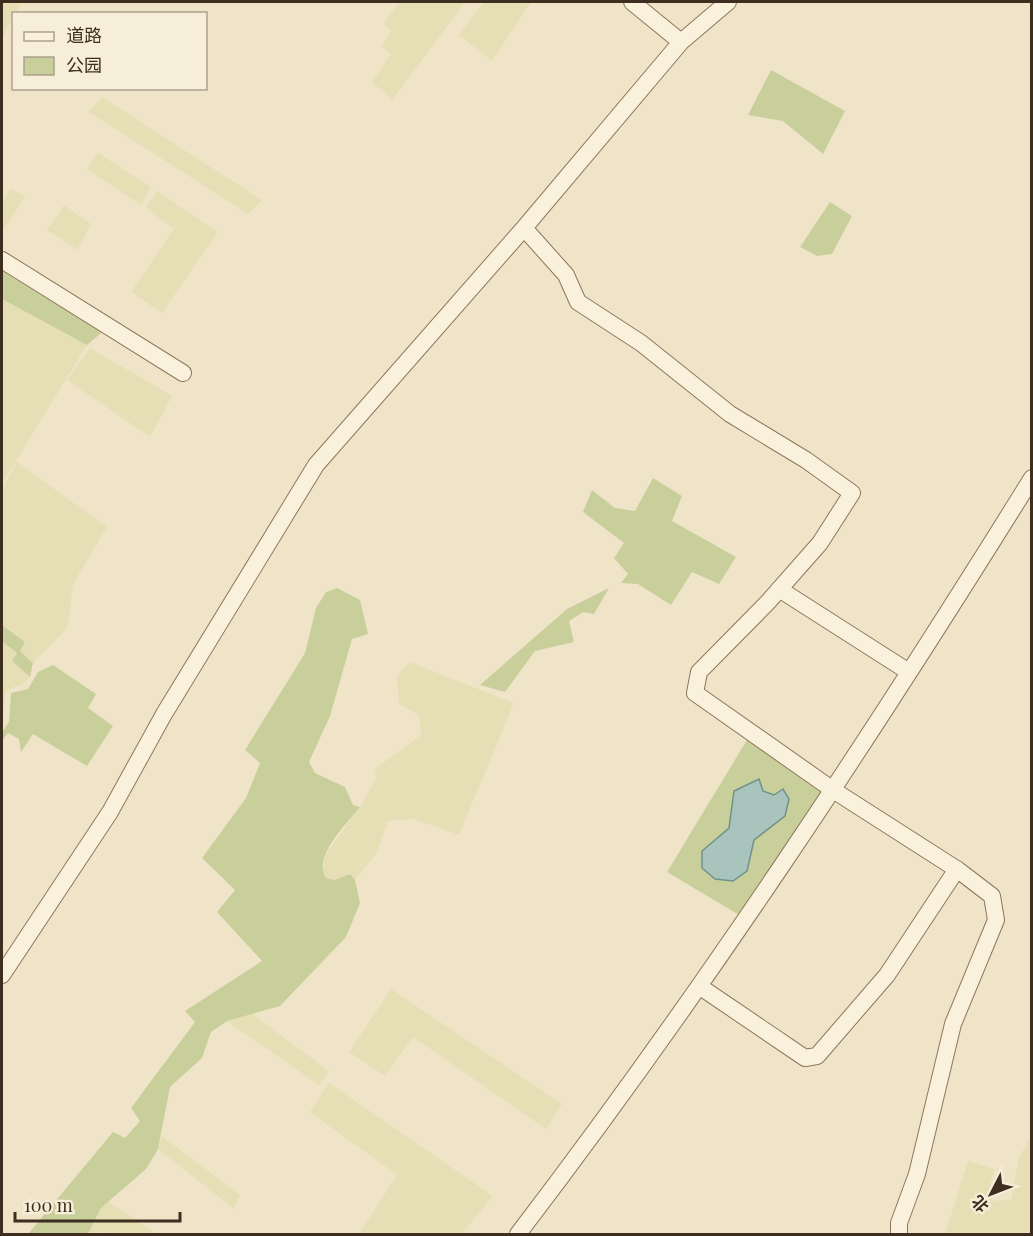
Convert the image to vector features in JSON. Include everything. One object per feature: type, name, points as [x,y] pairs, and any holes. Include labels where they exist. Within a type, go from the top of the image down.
[{"type":"street","points":[[632,2],[681,42]]},
{"type":"street","points":[[2,975],[110,812],[164,714],[316,465],[524,228],[681,42],[728,2]]},
{"type":"street","points":[[524,228],[566,275],[578,302],[641,343],[730,414],[806,460],[852,493],[820,543],[779,590],[699,672],[695,693],[833,790],[957,870],[992,896],[996,920],[953,1024],[917,1174],[899,1223],[899,1234]]},
{"type":"street","points":[[2,260],[183,373]]},
{"type":"street","points":[[521,1234],[624,1096],[833,790],[1032,478]]},
{"type":"street","points":[[779,590],[909,672]]},
{"type":"street","points":[[699,986],[805,1058],[817,1056],[887,975],[957,870]]},
{"type":"shaded area","points":[[2,2],[22,2],[16,12],[12,12],[12,20],[2,38]]},
{"type":"shaded area","points":[[399,2],[465,2],[392,100],[372,82],[391,54],[381,46],[391,32],[384,24]]},
{"type":"shaded area","points":[[484,2],[531,2],[492,61],[459,35]]},
{"type":"shaded area","points":[[102,97],[262,200],[248,214],[89,112]]},
{"type":"shaded area","points":[[98,153],[151,187],[141,205],[87,169]]},
{"type":"shaded area","points":[[10,189],[25,196],[2,232],[2,203]]},
{"type":"shaded area","points":[[157,191],[218,232],[162,313],[131,292],[174,229],[146,208]]},
{"type":"shaded area","points":[[64,205],[91,224],[78,250],[47,230]]},
{"type":"shaded area","points":[[2,299],[87,345],[2,484]]},
{"type":"shaded area","points":[[90,348],[172,396],[150,437],[67,380]]},
{"type":"shaded area","points":[[17,462],[107,527],[73,584],[68,627],[33,663],[20,651],[25,642],[2,625],[2,489]]},
{"type":"shaded area","points":[[2,641],[17,653],[12,661],[30,677],[23,684],[6,690],[2,722]]},
{"type":"shaded area","points":[[410,662],[514,703],[459,835],[414,819],[388,821],[376,854],[355,880],[350,874],[334,880],[326,878],[323,873],[325,855],[360,807],[376,779],[375,769],[421,735],[419,715],[399,704],[397,676]]},
{"type":"shaded area","points":[[391,989],[562,1104],[546,1129],[413,1037],[385,1076],[349,1052]]},
{"type":"shaded area","points":[[250,1012],[329,1071],[319,1085],[227,1021]]},
{"type":"shaded area","points":[[329,1083],[493,1196],[464,1231],[468,1234],[359,1234],[397,1175],[310,1112]]},
{"type":"shaded area","points":[[162,1136],[240,1195],[234,1209],[158,1149]]},
{"type":"shaded area","points":[[1031,1137],[1031,1234],[945,1234],[968,1161],[994,1169],[988,1194],[993,1201],[1011,1199],[1019,1157]]},
{"type":"shaded area","points":[[108,1201],[156,1234],[89,1232],[101,1208]]},
{"type":"green space","points":[[771,70],[845,111],[823,154],[783,121],[748,115]]},
{"type":"green space","points":[[830,202],[852,216],[832,254],[817,256],[800,247]]},
{"type":"green space","points":[[2,266],[107,328],[87,345],[2,299]]},
{"type":"green space","points":[[653,478],[682,496],[672,521],[736,557],[719,584],[692,572],[671,605],[638,584],[621,583],[628,574],[614,558],[624,543],[583,512],[592,490],[615,508],[635,511]]},
{"type":"green space","points":[[337,588],[360,600],[368,634],[352,639],[330,716],[309,762],[315,773],[345,787],[353,805],[360,807],[327,850],[323,869],[326,878],[334,880],[350,874],[355,880],[360,903],[346,937],[280,1006],[227,1021],[211,1032],[202,1058],[170,1087],[158,1149],[146,1169],[101,1208],[88,1234],[28,1234],[113,1132],[125,1138],[140,1121],[131,1108],[195,1022],[185,1011],[262,961],[217,912],[235,890],[202,858],[246,798],[260,763],[245,750],[305,653],[316,608],[326,592]]},
{"type":"green space","points":[[609,588],[594,614],[583,612],[569,621],[574,642],[535,651],[505,692],[480,685],[567,609]]},
{"type":"green space","points":[[2,625],[25,642],[20,651],[33,663],[30,677],[12,661],[17,653],[2,641]]},
{"type":"green space","points":[[53,665],[96,694],[88,708],[113,726],[87,766],[33,734],[21,752],[19,739],[8,733],[2,741],[2,732],[9,722],[11,693],[28,689],[38,672]]},
{"type":"green space","points":[[750,735],[828,783],[744,918],[667,872]]},
{"type":"water","points":[[759,779],[763,791],[774,795],[783,789],[789,799],[785,816],[754,840],[747,871],[733,881],[715,879],[702,868],[702,851],[729,828],[734,791]]}]
